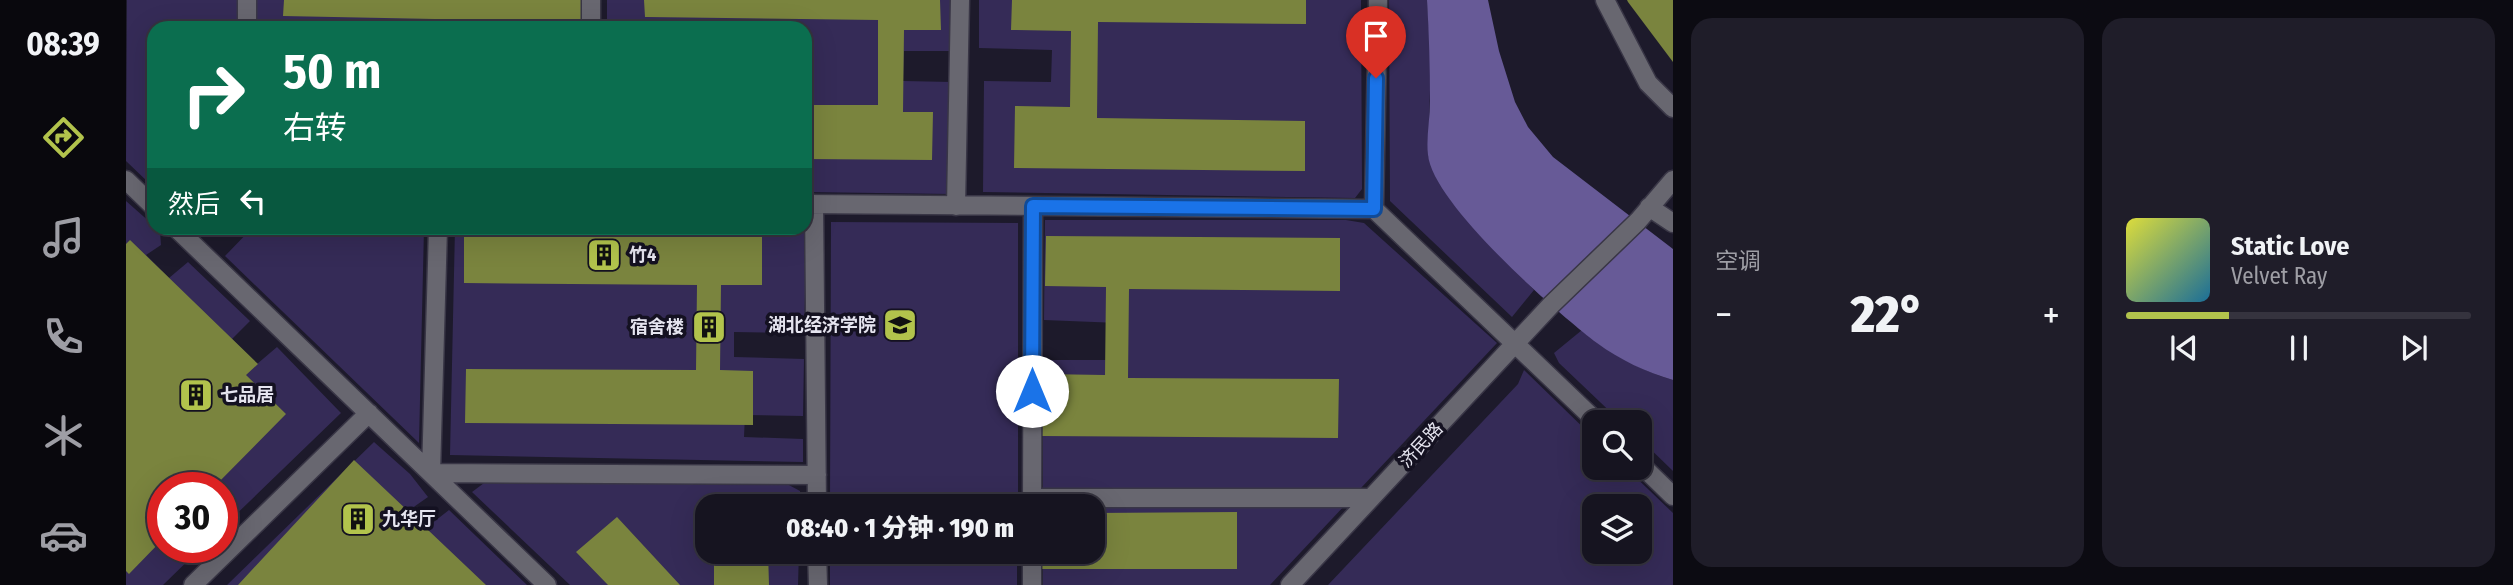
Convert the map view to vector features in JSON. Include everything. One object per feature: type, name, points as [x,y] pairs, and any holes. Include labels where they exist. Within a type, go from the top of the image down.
[{"type":"street","points":[[247,0],[247,21]]},
{"type":"street","points":[[591,0],[591,21]]},
{"type":"street","points":[[956,206],[960,0]]},
{"type":"street","points":[[1374,209],[1378,0]]},
{"type":"street","points":[[1605,0],[1648,83],[1673,108]]},
{"type":"street","points":[[126,180],[147,197]]},
{"type":"street","name":"济民路","points":[[1290,585],[1551,304],[1638,221],[1673,180]]},
{"type":"street","points":[[812,204],[1374,209],[1585,410]]},
{"type":"street","points":[[1032,494],[1033,206]]},
{"type":"street","points":[[1649,208],[1673,223]]},
{"type":"street","points":[[183,235],[547,585]]},
{"type":"street","points":[[431,473],[438,235]]},
{"type":"street","points":[[810,235],[817,494]]},
{"type":"street","points":[[193,585],[369,413]]},
{"type":"street","points":[[431,473],[817,475]]},
{"type":"street","points":[[1652,476],[1673,496]]},
{"type":"street","points":[[1105,501],[1370,498]]},
{"type":"street","points":[[817,564],[818,585]]},
{"type":"street","points":[[1032,564],[1032,585]]},
{"type":"shaded area","points":[[127,0],[247,0],[247,21],[147,21],[147,181],[126,161]]},
{"type":"shaded area","points":[[254,0],[587,0],[587,21],[254,21]]},
{"type":"shaded area","points":[[607,0],[951,0],[950,51],[904,51],[903,81],[952,82],[951,194],[812,192],[812,21],[607,21]]},
{"type":"shaded area","points":[[979,0],[1361,0],[1362,189],[1355,198],[983,192],[984,81],[1051,82],[1052,50],[979,48]]},
{"type":"shaded area","points":[[1389,0],[1427,0],[1431,58],[1428,156],[1451,201],[1534,290],[1512,317],[1390,201]]},
{"type":"shaded area","points":[[1427,0],[1488,0],[1499,51],[1515,102],[1528,127],[1553,157],[1673,249],[1673,380],[1624,360],[1578,328],[1499,256],[1451,201],[1435,176],[1428,155],[1430,88]]},
{"type":"shaded area","name":"七品居","points":[[126,201],[147,220],[147,235],[160,235],[161,245],[146,255],[169,278],[188,262],[250,321],[232,339],[257,364],[277,347],[341,413],[238,513],[238,472],[147,472],[147,563],[186,563],[163,585],[126,585]]},
{"type":"shaded area","points":[[1045,220],[1346,220],[1364,223],[1497,343],[1270,585],[1043,585],[1043,564],[1105,564],[1105,494],[1043,494],[1043,360],[1119,360],[1119,323],[1044,320]]},
{"type":"shaded area","points":[[831,222],[1018,223],[1018,494],[830,494]]},
{"type":"shaded area","points":[[245,235],[424,235],[419,443],[225,256]]},
{"type":"shaded area","points":[[455,235],[807,235],[804,333],[734,332],[734,357],[804,359],[803,416],[745,415],[744,437],[803,439],[803,462],[450,455]]},
{"type":"shaded area","points":[[1582,330],[1625,360],[1673,380],[1673,471],[1652,451],[1652,410],[1608,410],[1559,363],[1554,353]]},
{"type":"shaded area","points":[[1524,370],[1582,426],[1582,480],[1639,480],[1673,513],[1673,585],[1328,585],[1518,384]]},
{"type":"shaded area","name":"九华厅","points":[[374,442],[410,474],[428,497],[408,511],[426,528],[449,510],[527,585],[227,585]]},
{"type":"shaded area","points":[[484,483],[787,484],[800,491],[800,494],[695,494],[695,564],[799,564],[798,585],[570,585],[472,492]]},
{"type":"shaded area","points":[[830,564],[1017,564],[1017,585],[830,585]]},
{"type":"building","points":[[284,0],[584,0],[583,21],[283,16]]},
{"type":"building","points":[[644,0],[940,0],[941,30],[904,30],[903,112],[933,112],[932,160],[812,159],[812,105],[878,105],[878,20],[645,17]]},
{"type":"building","points":[[1012,0],[1306,0],[1306,24],[1098,22],[1097,118],[1305,121],[1305,171],[1014,168],[1015,106],[1070,107],[1071,31],[1011,30]]},
{"type":"building","points":[[1627,0],[1673,0],[1673,62],[1628,2]]},
{"type":"building","name":"宿舍楼","points":[[464,235],[762,235],[762,285],[721,285],[720,370],[753,371],[753,425],[465,423],[466,369],[696,370],[697,285],[464,283]]},
{"type":"building","points":[[1046,236],[1340,238],[1340,291],[1129,289],[1128,378],[1339,379],[1338,438],[1041,436],[1042,374],[1105,375],[1106,287],[1045,286]]},
{"type":"building","name":"七品居","points":[[130,240],[258,364],[246,375],[286,414],[229,472],[147,472],[147,555],[129,574],[126,571],[126,244]]},
{"type":"building","name":"九华厅","points":[[354,460],[408,511],[486,585],[238,585]]},
{"type":"building","points":[[1237,512],[1237,569],[1041,569],[1041,564],[1105,564],[1105,513]]},
{"type":"building","points":[[617,517],[680,585],[608,585],[576,552]]},
{"type":"building","points":[[714,564],[768,564],[769,585],[714,585]]},
{"type":"place","name":"竹4","points":[[604,255]]},
{"type":"place","name":"湖北经济学院","points":[[900,325]]},
{"type":"place","name":"宿舍楼","points":[[709,327]]},
{"type":"place","name":"七品居","points":[[196,395]]},
{"type":"place","name":"九华厅","points":[[358,519]]},
{"type":"route","points":[[1032,391],[1033,206],[1374,209],[1376,78]]}]
